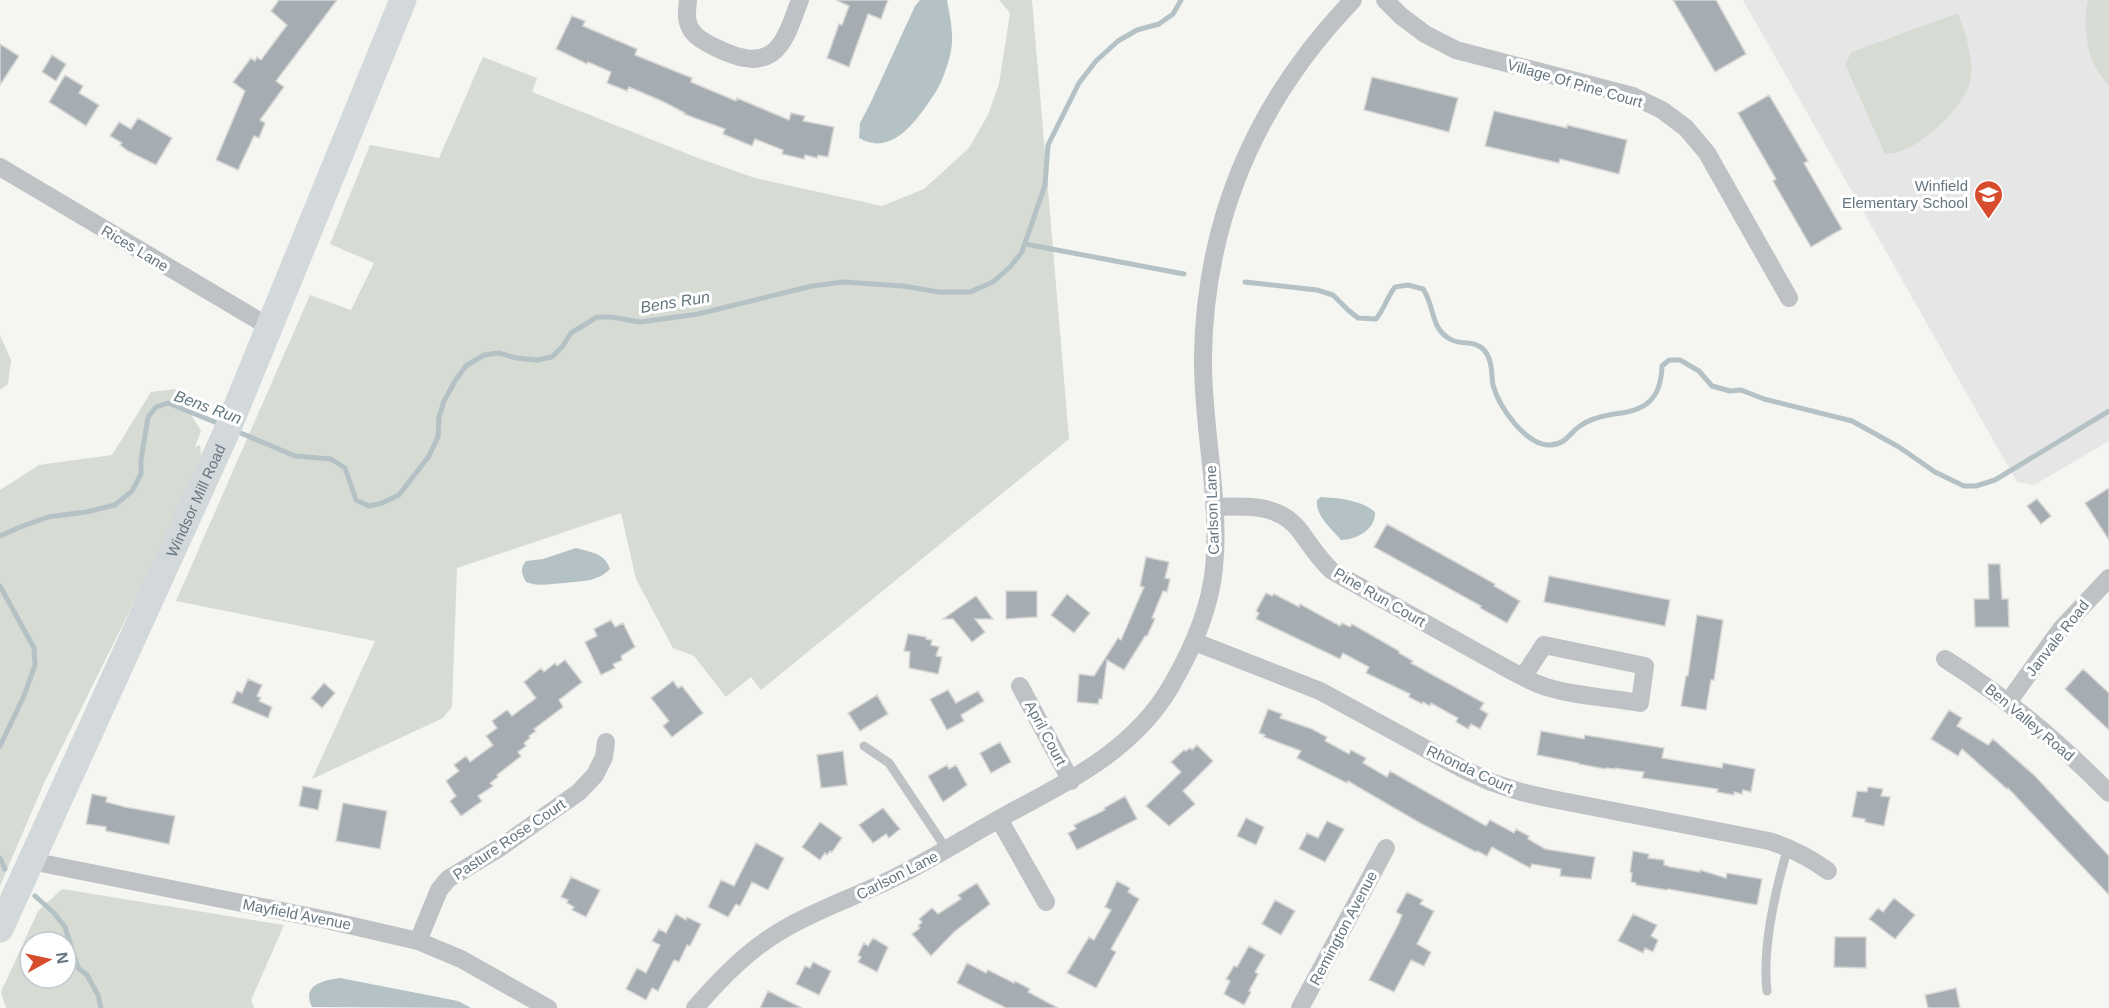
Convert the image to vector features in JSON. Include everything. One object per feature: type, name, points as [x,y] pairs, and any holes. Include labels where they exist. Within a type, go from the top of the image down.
[{"type":"main road","name":"Windsor Mill Road","points":[[0,929],[229,428],[403,0]]},
{"type":"street","points":[[688,0],[686,18],[692,32],[703,42],[745,58],[759,58],[770,54],[781,44],[800,0]]},
{"type":"street","name":"Carlson Lane","points":[[695,1008],[721,978],[750,952],[782,930],[815,913],[861,895],[947,850],[999,819],[1071,781],[1110,755],[1143,725],[1170,689],[1195,642],[1214,571],[1216,535],[1203,359],[1208,291],[1224,217],[1242,163],[1265,116],[1294,71],[1330,24],[1353,0]]},
{"type":"street","name":"Village Of Pine Court","points":[[1385,0],[1401,16],[1425,34],[1456,50],[1633,96],[1662,110],[1686,128],[1707,153],[1789,298]]},
{"type":"street","name":"Rices Lane","points":[[0,167],[271,328]]},
{"type":"street","name":"Pine Run Court","points":[[1214,507],[1252,506],[1279,514],[1299,530],[1312,550],[1332,571],[1523,676],[1556,689],[1640,703],[1645,666],[1544,645],[1523,676]]},
{"type":"street","name":"Janvale Road","points":[[2009,701],[2061,629],[2109,578]]},
{"type":"street","name":"Rhonda Court","points":[[1195,642],[1320,691],[1461,768],[1511,789],[1769,841],[1811,858],[1828,871]]},
{"type":"street","name":"Ben Valley Road","points":[[1946,659],[2009,701],[2109,793]]},
{"type":"street","name":"April Court","points":[[1020,686],[1071,781]]},
{"type":"street","name":"Pasture Rose Court","points":[[418,941],[439,890],[448,879],[501,847],[579,792],[595,775],[604,757],[606,742]]},
{"type":"street","points":[[999,819],[1046,902]]},
{"type":"street","name":"Remington Avenue","points":[[1300,1008],[1386,848]]},
{"type":"street","name":"Mayfield Avenue","points":[[31,861],[327,920],[418,941],[461,959],[548,1008]]},
{"type":"lane","points":[[864,746],[889,763],[947,850]]},
{"type":"lane","points":[[1767,991],[1766,961],[1788,847]]},
{"type":"shaded area","points":[[920,0],[947,0],[952,39],[945,71],[934,95],[908,128],[891,141],[870,143],[859,138],[860,123],[915,6]]},
{"type":"shaded area","points":[[999,0],[1032,0],[1069,439],[761,690],[751,677],[726,697],[694,656],[673,648],[636,579],[621,513],[457,568],[452,707],[443,718],[312,779],[375,641],[176,601],[310,295],[351,310],[374,263],[330,244],[370,145],[439,158],[483,57],[537,78],[532,92],[698,158],[755,178],[882,206],[924,189],[969,148],[988,115],[999,84],[1010,13]]},
{"type":"shaded area","name":"Winfield Elementary School","points":[[1743,0],[2109,0],[2109,441],[2034,485],[2017,482]]},
{"type":"shaded area","points":[[2088,0],[2109,0],[2109,85],[2096,67],[2088,45],[2086,11]]},
{"type":"shaded area","points":[[1958,13],[1971,64],[1970,82],[1966,91],[1952,112],[1933,131],[1912,146],[1885,154],[1845,64],[1852,52]]},
{"type":"shaded area","points":[[0,335],[11,360],[8,384],[0,390]]},
{"type":"shaded area","points":[[175,389],[201,431],[195,447],[200,445],[201,455],[156,558],[44,783],[0,886],[0,490],[39,465],[112,455],[151,392]]},
{"type":"shaded area","points":[[1321,497],[1357,502],[1370,508],[1375,512],[1372,524],[1359,536],[1341,540],[1325,522],[1319,511],[1317,500]]},
{"type":"shaded area","points":[[576,548],[601,556],[610,569],[594,579],[583,581],[545,585],[526,582],[522,571],[526,561],[543,559]]},
{"type":"shaded area","points":[[62,889],[284,925],[251,1000],[254,1008],[6,1008],[1,992],[18,955],[18,990],[78,990],[78,930],[29,930],[38,911]]},
{"type":"shaded area","points":[[340,978],[458,1001],[471,1008],[312,1007],[309,993],[312,989],[321,982]]},
{"type":"building","points":[[279,0],[337,0],[276,81],[284,87],[260,120],[265,123],[259,138],[254,136],[238,170],[216,160],[245,91],[233,82],[251,58],[255,61],[257,57],[261,60],[287,25],[271,11]]},
{"type":"building","points":[[836,0],[888,0],[881,19],[868,14],[849,67],[827,58],[839,24],[842,25],[849,6]]},
{"type":"building","points":[[1673,0],[1716,0],[1746,54],[1715,72]]},
{"type":"building","points":[[572,16],[585,21],[583,26],[637,49],[635,55],[692,78],[691,82],[789,120],[791,113],[805,116],[803,121],[834,127],[828,157],[818,155],[817,158],[805,155],[804,159],[782,154],[783,150],[755,139],[752,146],[723,134],[725,129],[684,114],[664,102],[629,87],[627,91],[607,83],[611,72],[588,62],[587,64],[556,49]]},
{"type":"building","points":[[0,44],[19,56],[0,85]]},
{"type":"building","points":[[52,55],[66,64],[56,81],[42,72]]},
{"type":"building","points":[[65,75],[83,86],[79,93],[99,105],[86,126],[49,102]]},
{"type":"building","points":[[1372,77],[1458,98],[1449,132],[1364,110]]},
{"type":"building","points":[[1769,95],[1808,161],[1804,163],[1842,229],[1811,247],[1738,113]]},
{"type":"building","points":[[1494,111],[1567,128],[1567,125],[1627,140],[1619,174],[1560,159],[1559,163],[1485,146]]},
{"type":"building","points":[[138,118],[172,138],[156,165],[128,151],[120,145],[122,143],[110,136],[119,122],[131,129]]},
{"type":"building","points":[[2109,488],[2109,540],[2085,503]]},
{"type":"building","points":[[2037,499],[2051,516],[2041,524],[2027,506]]},
{"type":"building","points":[[1387,524],[1495,584],[1494,586],[1520,601],[1507,623],[1480,608],[1481,606],[1374,547]]},
{"type":"building","points":[[1146,557],[1169,562],[1165,578],[1170,579],[1167,592],[1163,591],[1152,618],[1155,619],[1147,636],[1124,670],[1107,660],[1102,699],[1099,699],[1098,704],[1077,702],[1079,674],[1094,676],[1118,638],[1121,640],[1144,587],[1140,586]]},
{"type":"building","points":[[1988,564],[2000,564],[2002,599],[2008,599],[2009,627],[1975,627],[1974,599],[1989,599]]},
{"type":"building","points":[[1549,576],[1670,600],[1665,626],[1544,602]]},
{"type":"building","points":[[1006,591],[1037,591],[1037,617],[1006,619]]},
{"type":"building","points":[[1266,593],[1272,596],[1274,594],[1299,607],[1300,604],[1340,626],[1342,623],[1350,627],[1352,624],[1399,651],[1413,661],[1411,663],[1484,703],[1480,709],[1488,714],[1480,729],[1471,724],[1468,729],[1456,722],[1458,718],[1431,703],[1430,706],[1423,702],[1422,704],[1409,697],[1410,694],[1366,673],[1369,667],[1343,653],[1340,659],[1256,619],[1259,613],[1256,611]]},
{"type":"building","points":[[1067,594],[1090,613],[1074,633],[1051,615]]},
{"type":"building","points":[[976,596],[993,619],[975,619],[985,632],[972,642],[953,619],[943,619]]},
{"type":"building","points":[[1697,615],[1723,620],[1714,680],[1711,680],[1706,710],[1681,706]]},
{"type":"building","points":[[611,620],[615,627],[623,623],[635,647],[621,656],[622,660],[613,664],[615,668],[601,675],[585,642],[597,636],[594,629]]},
{"type":"building","points":[[908,634],[926,637],[932,640],[931,645],[939,647],[936,656],[942,657],[938,674],[909,668],[910,652],[904,651]]},
{"type":"building","points":[[565,660],[582,682],[559,700],[563,707],[534,729],[536,731],[524,743],[526,746],[518,752],[521,756],[497,775],[498,777],[490,783],[493,786],[478,796],[482,801],[461,816],[450,801],[456,796],[446,781],[459,771],[454,765],[466,756],[470,762],[493,745],[486,736],[497,728],[492,721],[507,710],[512,716],[536,698],[524,682],[541,668],[544,672],[555,663],[557,666]]},
{"type":"building","points":[[2083,669],[2109,693],[2109,730],[2065,689]]},
{"type":"building","points":[[248,679],[262,685],[257,696],[261,698],[259,701],[272,707],[268,718],[232,703],[237,691],[242,693]]},
{"type":"building","points":[[673,681],[678,688],[682,686],[703,713],[672,737],[663,726],[669,721],[651,698]]},
{"type":"building","points":[[324,683],[335,693],[322,708],[311,698]]},
{"type":"building","points":[[948,690],[956,703],[978,691],[984,701],[961,715],[964,721],[947,730],[930,699]]},
{"type":"building","points":[[877,695],[888,714],[860,731],[848,713]]},
{"type":"building","points":[[1268,709],[1282,714],[1280,718],[1327,737],[1325,741],[1349,754],[1351,750],[1366,758],[1363,763],[1387,777],[1390,771],[1486,826],[1490,820],[1514,833],[1516,829],[1545,849],[1595,857],[1591,879],[1560,876],[1561,869],[1532,864],[1530,868],[1492,847],[1487,856],[1420,823],[1348,781],[1347,783],[1297,758],[1301,751],[1264,737],[1265,735],[1259,733]]},
{"type":"building","points":[[1949,710],[1962,718],[1957,726],[1988,745],[1993,739],[2035,776],[2109,856],[2109,895],[2008,788],[1962,749],[1958,756],[1931,739]]},
{"type":"building","points":[[1541,731],[1584,739],[1585,735],[1664,748],[1662,758],[1722,768],[1723,763],[1755,769],[1751,792],[1743,790],[1742,794],[1734,792],[1734,795],[1717,792],[1718,789],[1642,778],[1644,772],[1605,769],[1537,755]]},
{"type":"building","points":[[1000,742],[1011,762],[991,773],[980,753]]},
{"type":"building","points":[[1197,745],[1213,761],[1183,791],[1195,804],[1169,826],[1146,806],[1181,772],[1171,762],[1184,750],[1190,748],[1192,750]]},
{"type":"building","points":[[843,751],[847,785],[821,788],[817,755]]},
{"type":"building","points":[[947,765],[949,769],[956,765],[967,785],[943,802],[928,776]]},
{"type":"building","points":[[303,786],[322,790],[318,810],[299,806]]},
{"type":"building","points":[[1868,787],[1883,789],[1881,796],[1890,797],[1884,826],[1852,817],[1857,791],[1867,792]]},
{"type":"building","points":[[92,794],[107,797],[106,802],[175,816],[169,844],[106,831],[106,827],[86,824]]},
{"type":"building","points":[[1125,796],[1137,819],[1077,850],[1068,833],[1076,829],[1074,825],[1105,810],[1104,808]]},
{"type":"building","points":[[343,803],[387,811],[380,849],[336,841]]},
{"type":"building","points":[[883,808],[900,829],[889,838],[886,834],[873,843],[859,825]]},
{"type":"building","points":[[1246,818],[1264,827],[1256,845],[1237,836]]},
{"type":"building","points":[[1327,821],[1344,829],[1325,862],[1299,849],[1307,833],[1318,838]]},
{"type":"building","points":[[820,822],[842,838],[832,852],[830,851],[827,855],[825,853],[820,860],[802,847]]},
{"type":"building","points":[[756,843],[784,858],[768,890],[752,882],[740,906],[736,904],[728,917],[708,907],[721,880],[734,886]]},
{"type":"building","points":[[1633,851],[1649,854],[1648,858],[1664,860],[1664,865],[1671,867],[1700,872],[1700,870],[1726,878],[1727,873],[1762,879],[1757,905],[1636,885],[1631,882],[1632,873],[1630,872]]},
{"type":"building","points":[[571,877],[600,890],[586,917],[572,910],[574,907],[567,903],[568,900],[561,897]]},
{"type":"building","points":[[1117,881],[1130,888],[1128,892],[1139,899],[1111,949],[1116,952],[1096,988],[1067,973],[1089,937],[1094,940],[1111,910],[1105,907]]},
{"type":"building","points":[[977,883],[990,904],[954,932],[931,956],[912,934],[920,928],[918,926],[922,922],[919,919],[932,908],[938,914],[961,899],[958,895]]},
{"type":"building","points":[[1407,892],[1423,900],[1420,904],[1434,911],[1417,944],[1431,952],[1424,966],[1411,960],[1394,992],[1369,980],[1399,923],[1402,915],[1396,912]]},
{"type":"building","points":[[1894,898],[1915,915],[1895,939],[1869,919],[1878,908],[1883,912]]},
{"type":"building","points":[[1275,900],[1295,911],[1281,935],[1262,924]]},
{"type":"building","points":[[676,914],[686,920],[687,917],[701,924],[679,962],[674,960],[658,991],[652,988],[646,1000],[626,989],[637,968],[646,973],[660,945],[652,941],[659,929],[666,933]]},
{"type":"building","points":[[1633,914],[1657,925],[1651,936],[1658,940],[1653,952],[1645,948],[1643,953],[1618,941]]},
{"type":"building","points":[[1835,937],[1866,937],[1866,968],[1834,967]]},
{"type":"building","points":[[873,938],[888,947],[877,972],[858,962],[861,957],[858,955],[864,943],[868,946]]},
{"type":"building","points":[[1249,946],[1265,955],[1255,972],[1258,974],[1244,1005],[1224,994],[1230,981],[1226,979],[1234,966],[1237,967]]},
{"type":"building","points":[[813,962],[831,971],[819,995],[796,984],[805,966],[810,968]]},
{"type":"building","points":[[967,963],[986,973],[988,970],[1014,983],[1015,981],[1030,989],[1028,992],[1058,1008],[1006,1008],[957,983]]},
{"type":"building","points":[[1956,988],[1960,1008],[1928,1008],[1925,995]]},
{"type":"building","points":[[768,991],[802,1008],[760,1008]]},
{"type":"waterway","name":"Bens Run","points":[[236,431],[295,456],[331,459],[345,468],[356,500],[369,506],[399,495],[429,456],[438,437],[439,417],[444,401],[466,366],[484,355],[499,353],[516,358],[537,360],[552,357],[571,333],[597,317],[640,322],[698,314],[812,286],[843,282],[903,286],[939,292],[970,292],[993,282],[1022,252],[1045,185],[1048,145],[1079,83],[1096,61],[1118,41],[1137,30],[1159,24],[1173,14],[1181,0]]},
{"type":"waterway","points":[[1025,244],[1184,274]]},
{"type":"waterway","points":[[1245,282],[1317,290],[1333,295],[1358,318],[1376,319],[1395,287],[1408,285],[1423,289],[1439,329],[1454,341],[1476,345],[1484,350],[1490,363],[1496,394],[1507,414],[1523,432],[1541,444],[1556,444],[1564,441],[1580,426],[1592,420],[1643,406],[1655,395],[1661,378],[1662,366],[1669,360],[1680,360],[1699,371],[1712,386],[1730,391],[1741,390],[1764,399],[1852,421],[1899,447],[1935,472],[1964,486],[1976,486],[1995,480],[2109,411]]},
{"type":"waterway","name":"Bens Run","points":[[0,536],[48,517],[115,505],[132,491],[141,474],[148,417],[156,407],[168,403],[222,425]]},
{"type":"waterway","points":[[0,586],[34,648],[35,665],[24,696],[0,746]]},
{"type":"waterway","points":[[0,858],[5,869]]},
{"type":"waterway","points":[[35,896],[54,913],[65,927],[78,968],[87,975],[98,995],[101,1008]]},
{"type":"place","name":"Winfield Elementary School","points":[[1989,220]]}]
